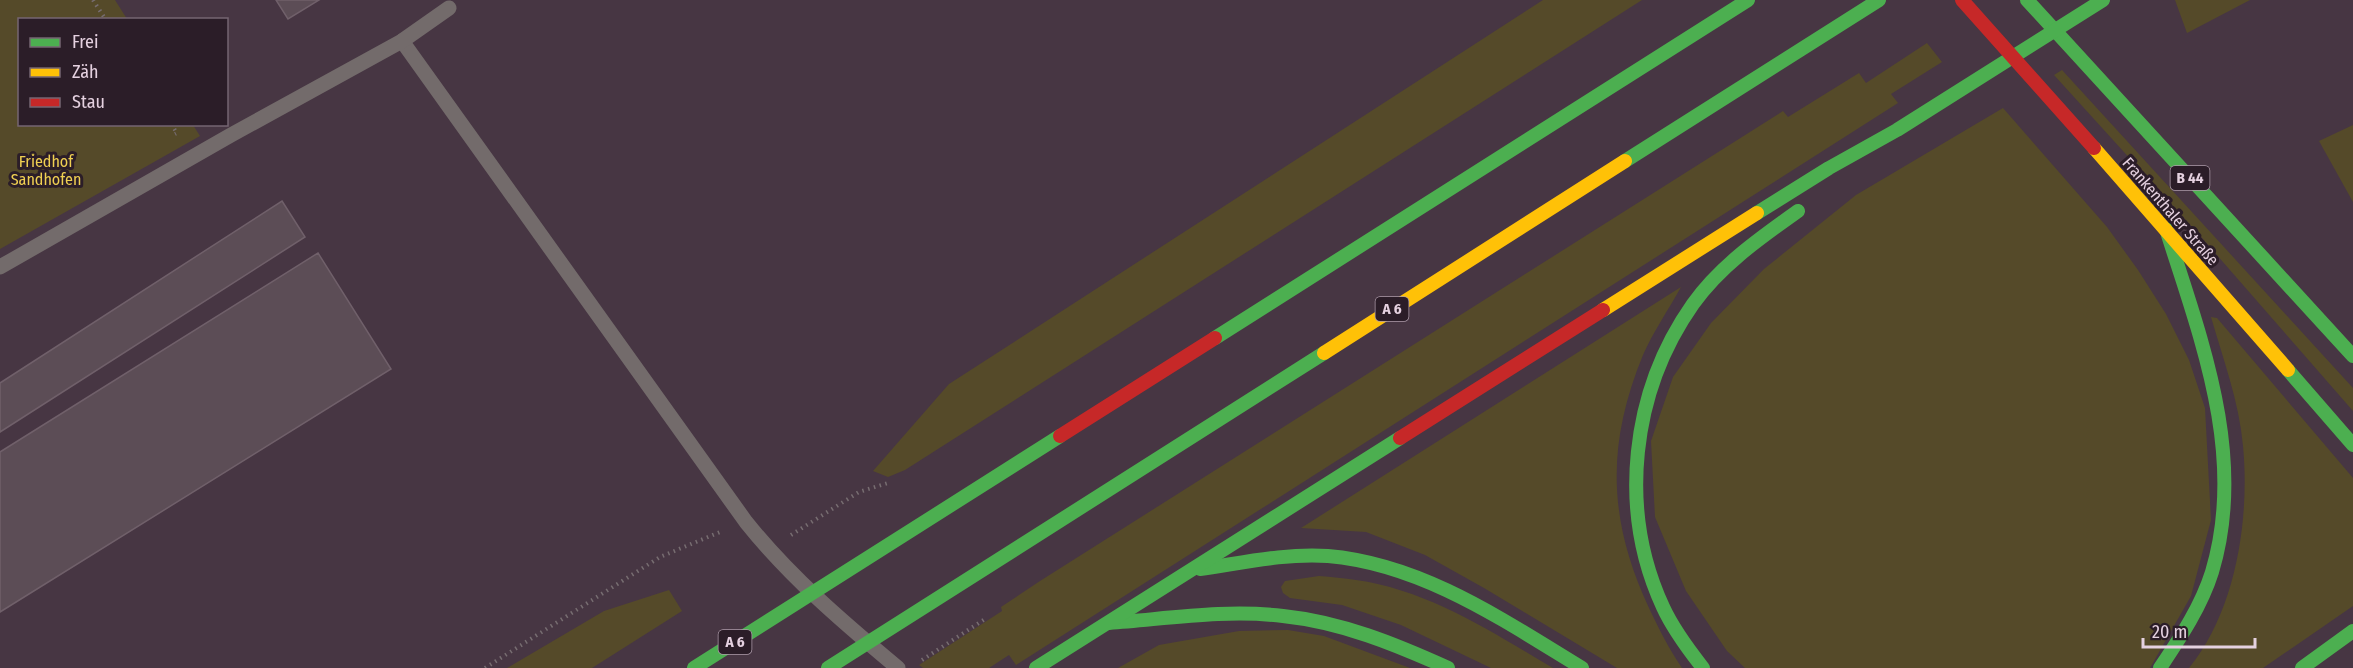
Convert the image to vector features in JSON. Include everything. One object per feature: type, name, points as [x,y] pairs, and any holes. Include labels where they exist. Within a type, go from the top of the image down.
[{"type":"main road","name":"A 6","points":[[694,668],[1748,0]]},
{"type":"main road","name":"A 6","points":[[833,665],[1879,0]]},
{"type":"main road","name":"Frankenthaler Straße","points":[[1962,0],[2166,229],[2353,445]]},
{"type":"main road","name":"Frankenthaler Straße","points":[[2027,0],[2353,356]]},
{"type":"main road","points":[[1036,668],[1829,168],[1897,130],[2102,1]]},
{"type":"main road","points":[[1845,176],[1897,130]]},
{"type":"main road","points":[[1703,668],[1682,640],[1663,606],[1642,545],[1636,466],[1644,408],[1660,362],[1692,304],[1734,258],[1809,204]]},
{"type":"main road","points":[[2160,668],[2202,600],[2213,571],[2222,534],[2226,498],[2226,464],[2222,430],[2211,376],[2166,229]]},
{"type":"main road","points":[[1189,571],[1280,559],[1327,556],[1370,563],[1414,577],[1464,599],[1582,668]]},
{"type":"main road","points":[[1107,623],[1249,614],[1304,619],[1358,632],[1448,668]]},
{"type":"main road","points":[[2302,668],[2353,631]]},
{"type":"lane","points":[[0,267],[231,135],[402,42],[449,8]]},
{"type":"lane","points":[[402,42],[746,522],[768,549],[840,620],[898,668]]},
{"type":"path","points":[[93,0],[105,18]]},
{"type":"path","points":[[172,126],[177,133]]},
{"type":"path","points":[[768,549],[859,492],[891,482]]},
{"type":"path","points":[[485,668],[660,557],[746,522]]},
{"type":"path","points":[[916,663],[986,619]]},
{"type":"green space","name":"Friedhof Sandhofen","points":[[0,0],[115,0],[126,18],[18,18],[18,126],[194,126],[200,136],[0,249]]},
{"type":"green space","points":[[1543,0],[1642,0],[905,470],[888,477],[873,471],[949,384]]},
{"type":"green space","points":[[2175,0],[2250,0],[2187,33]]},
{"type":"green space","points":[[1927,43],[1942,62],[1891,94],[1898,103],[1016,665],[1009,655],[989,668],[923,668],[919,665],[1002,611],[1001,607],[1040,581],[1783,111],[1788,117],[1859,73],[1866,83]]},
{"type":"green space","points":[[2062,70],[2353,388],[2353,411],[2202,238],[2054,75]]},
{"type":"green space","points":[[2003,108],[2107,227],[2166,314],[2189,360],[2205,408],[2211,520],[2191,596],[2150,668],[1745,668],[1727,651],[1686,591],[1655,517],[1651,441],[1673,377],[1711,323],[1764,269],[1856,195]]},
{"type":"green space","points":[[2353,125],[2353,202],[2319,141]]},
{"type":"green space","points":[[1681,287],[1647,346],[1631,388],[1618,451],[1617,482],[1619,513],[1635,576],[1668,646],[1682,668],[1617,668],[1425,555],[1366,532],[1301,528]]},
{"type":"green space","points":[[2211,317],[2217,318],[2353,478],[2353,606],[2263,668],[2189,668],[2205,645],[2229,592],[2236,563],[2244,503],[2245,474],[2241,429],[2230,380]]},
{"type":"green space","points":[[1319,576],[1383,585],[1409,593],[1459,614],[1553,668],[1491,668],[1401,625],[1342,605],[1290,598],[1283,593],[1281,587],[1285,581]]},
{"type":"green space","points":[[669,590],[682,611],[592,668],[507,668],[604,611]]},
{"type":"green space","points":[[1288,630],[1324,636],[1410,668],[1118,668],[1159,645],[1239,631]]},
{"type":"building","points":[[276,0],[319,0],[288,19]]},
{"type":"building","points":[[282,201],[305,237],[0,432],[0,383]]},
{"type":"building","points":[[318,253],[391,369],[0,612],[0,452]]},
{"type":"traffic: fast","points":[[1215,338],[1748,0]]},
{"type":"traffic: fast","points":[[1625,161],[1879,0]]},
{"type":"traffic: fast","points":[[2027,0],[2353,356]]},
{"type":"traffic: fast","points":[[1757,213],[1829,168],[1897,130],[2103,0]]},
{"type":"traffic: fast","points":[[1703,668],[1671,623],[1649,570],[1640,531],[1636,492],[1638,452],[1644,413],[1656,375],[1672,338],[1693,304],[1728,265],[1798,211]]},
{"type":"traffic: fast","points":[[2160,668],[2196,610],[2212,572],[2222,528],[2224,485],[2222,442],[2215,398],[2193,313],[2166,229]]},
{"type":"traffic: fast","points":[[828,668],[1324,353]]},
{"type":"traffic: fast","points":[[2288,370],[2353,445]]},
{"type":"traffic: fast","points":[[694,668],[1060,436]]},
{"type":"traffic: fast","points":[[1036,668],[1400,438]]},
{"type":"traffic: fast","points":[[1200,569],[1264,559],[1312,555],[1363,561],[1429,582],[1461,597],[1582,668]]},
{"type":"traffic: fast","points":[[1109,623],[1217,614],[1283,616],[1326,623],[1367,635],[1448,668]]},
{"type":"traffic: fast","points":[[2302,668],[2353,631]]},
{"type":"traffic: slow","points":[[2094,148],[2288,370]]},
{"type":"traffic: slow","points":[[1324,353],[1625,161]]},
{"type":"traffic: slow","points":[[1603,310],[1757,213]]},
{"type":"traffic: jam","points":[[1962,0],[2094,148]]},
{"type":"traffic: jam","points":[[1400,438],[1603,310]]},
{"type":"traffic: jam","points":[[1060,436],[1215,338]]}]
